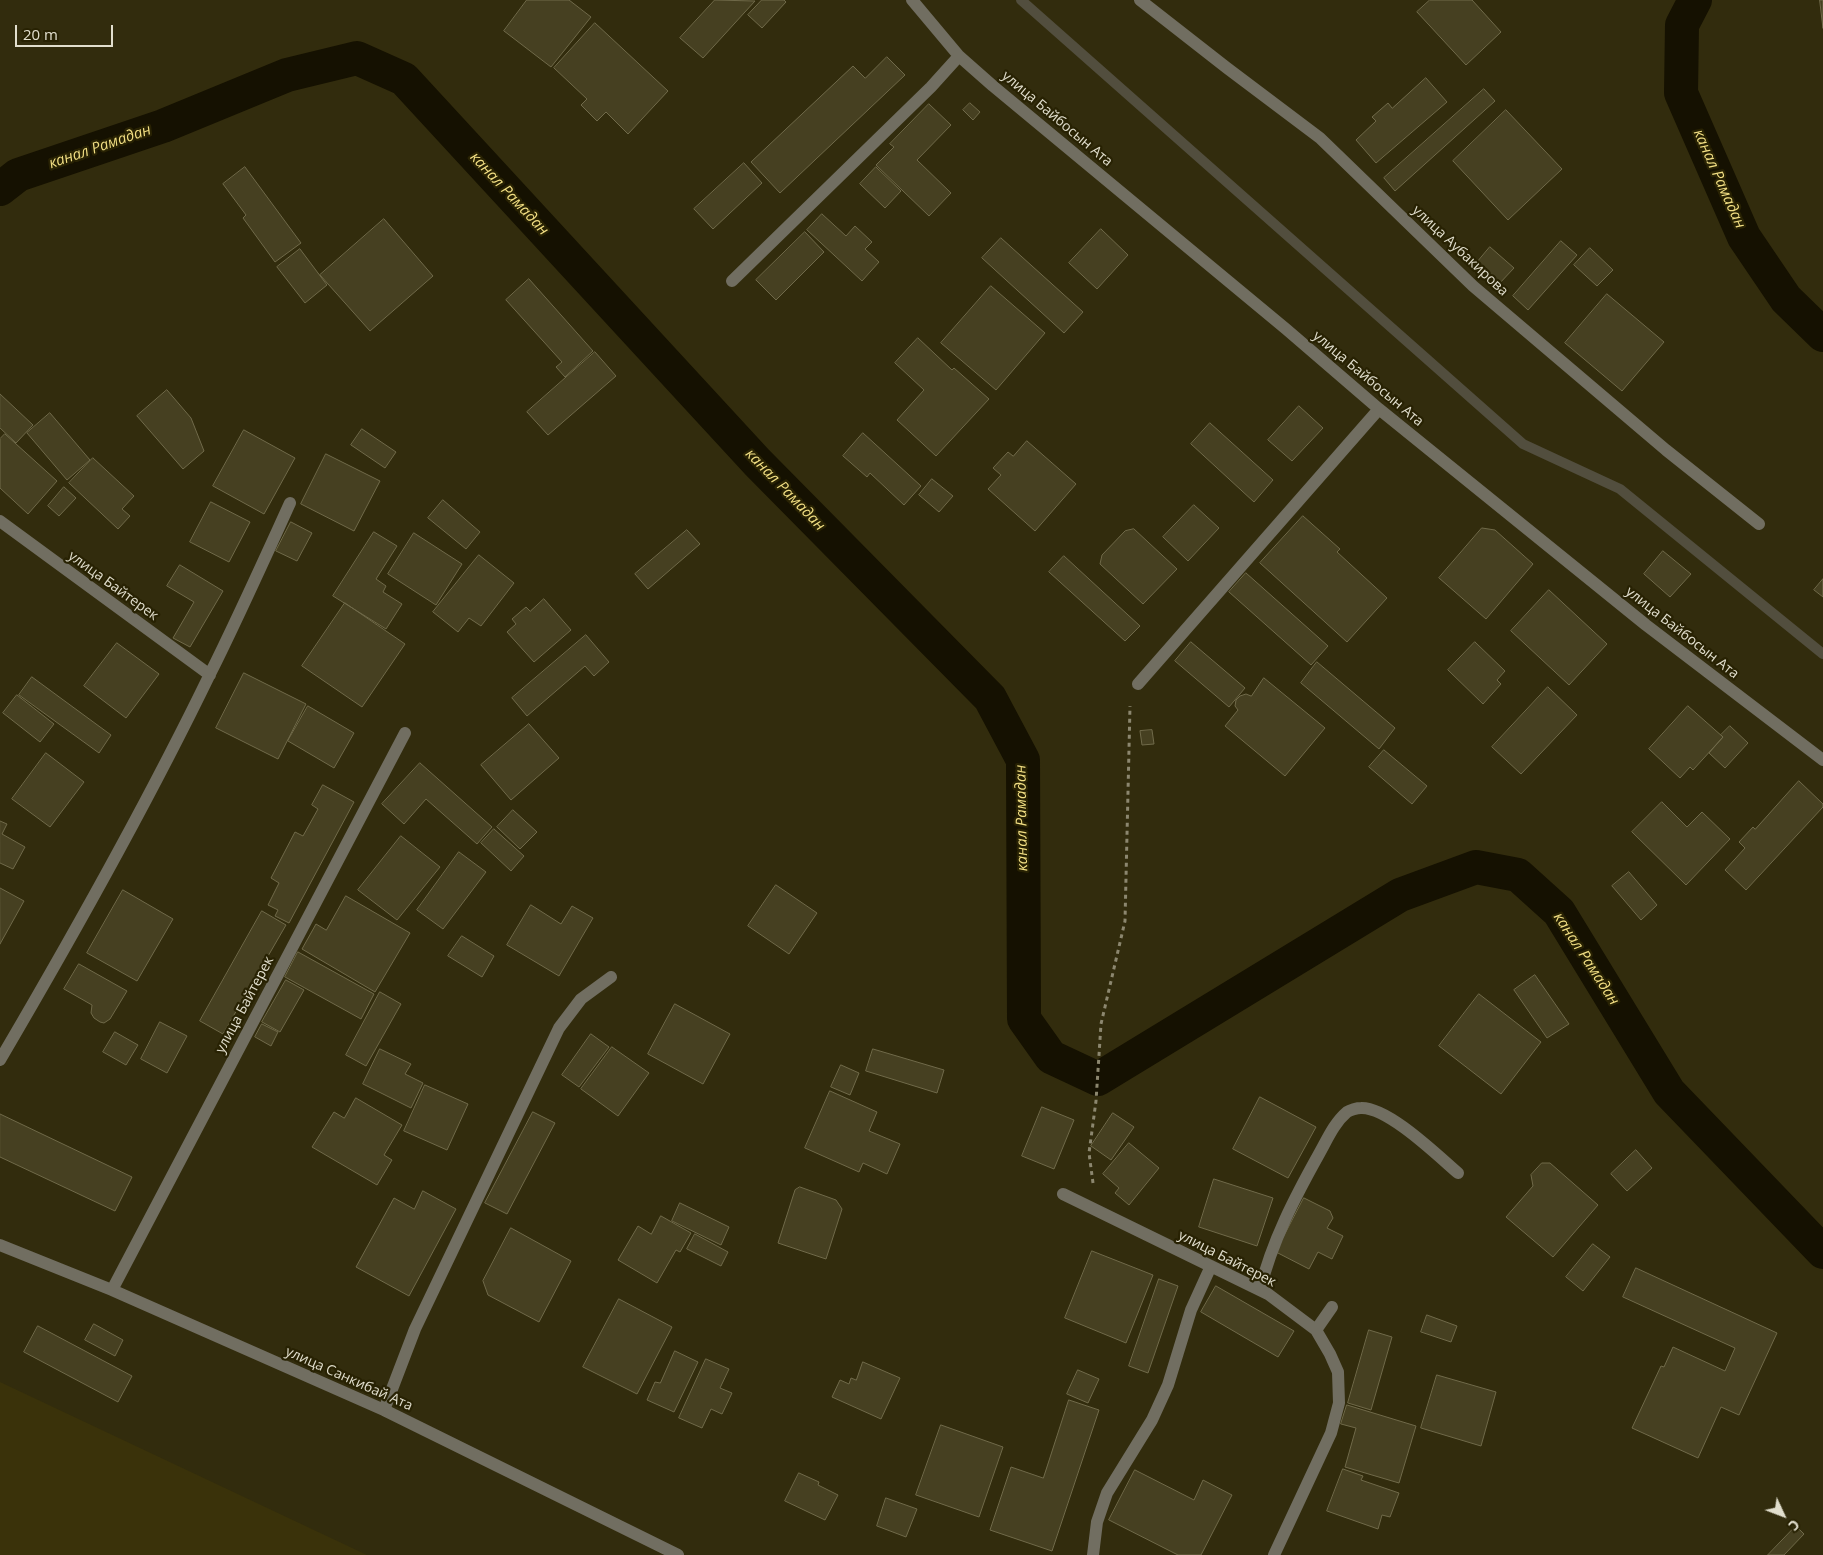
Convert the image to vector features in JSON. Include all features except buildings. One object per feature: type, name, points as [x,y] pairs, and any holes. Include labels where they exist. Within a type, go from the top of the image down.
[{"type":"street","name":"улица Байбосын Ата","points":[[912,0],[960,56],[1379,409],[1646,625],[1823,760]]},
{"type":"street","name":"улица Аубакирова","points":[[1140,0],[1226,68],[1320,138],[1473,286],[1666,450],[1759,524]]},
{"type":"street","points":[[732,280],[931,87],[960,56]]},
{"type":"street","points":[[1138,684],[1379,409]]},
{"type":"street","points":[[0,1060],[69,943],[163,767],[210,675],[290,503]]},
{"type":"street","name":"улица Байтерек","points":[[0,521],[210,675]]},
{"type":"street","name":"улица Байтерек","points":[[112,1290],[405,733]]},
{"type":"street","points":[[384,1410],[415,1329],[559,1028],[581,999],[611,977]]},
{"type":"street","points":[[1260,1290],[1266,1264],[1295,1196],[1334,1128],[1348,1111],[1360,1108],[1372,1109],[1393,1120],[1458,1173]]},
{"type":"street","name":"улица Байтерек","points":[[1063,1194],[1268,1294],[1316,1330],[1338,1372],[1339,1403],[1331,1433],[1274,1555]]},
{"type":"street","name":"улица Санкибай Ата","points":[[0,1245],[112,1290],[384,1410],[678,1555]]},
{"type":"street","points":[[1093,1555],[1097,1522],[1107,1493],[1136,1448],[1168,1386],[1191,1310],[1211,1266]]},
{"type":"street","points":[[1316,1330],[1332,1307]]},
{"type":"path","points":[[1097,1211],[1089,1153],[1096,1101],[1101,1024],[1125,921],[1129,709],[1138,684]]},
{"type":"shaded area","points":[[0,1382],[367,1555],[0,1555]]},
{"type":"waterway","points":[[1021,0],[1523,444],[1620,489],[1823,654]]},
{"type":"waterway","name":"канал Рамадан","points":[[1695,0],[1682,25],[1681,93],[1744,237],[1786,299],[1823,335]]},
{"type":"waterway","name":"канал Рамадан","points":[[0,189],[18,175],[163,126],[287,75],[357,58],[404,79],[757,462],[990,698],[1023,760],[1024,1019],[1051,1057],[1098,1079],[1400,895],[1476,867],[1518,875],[1559,912],[1669,1092],[1823,1252]]}]
